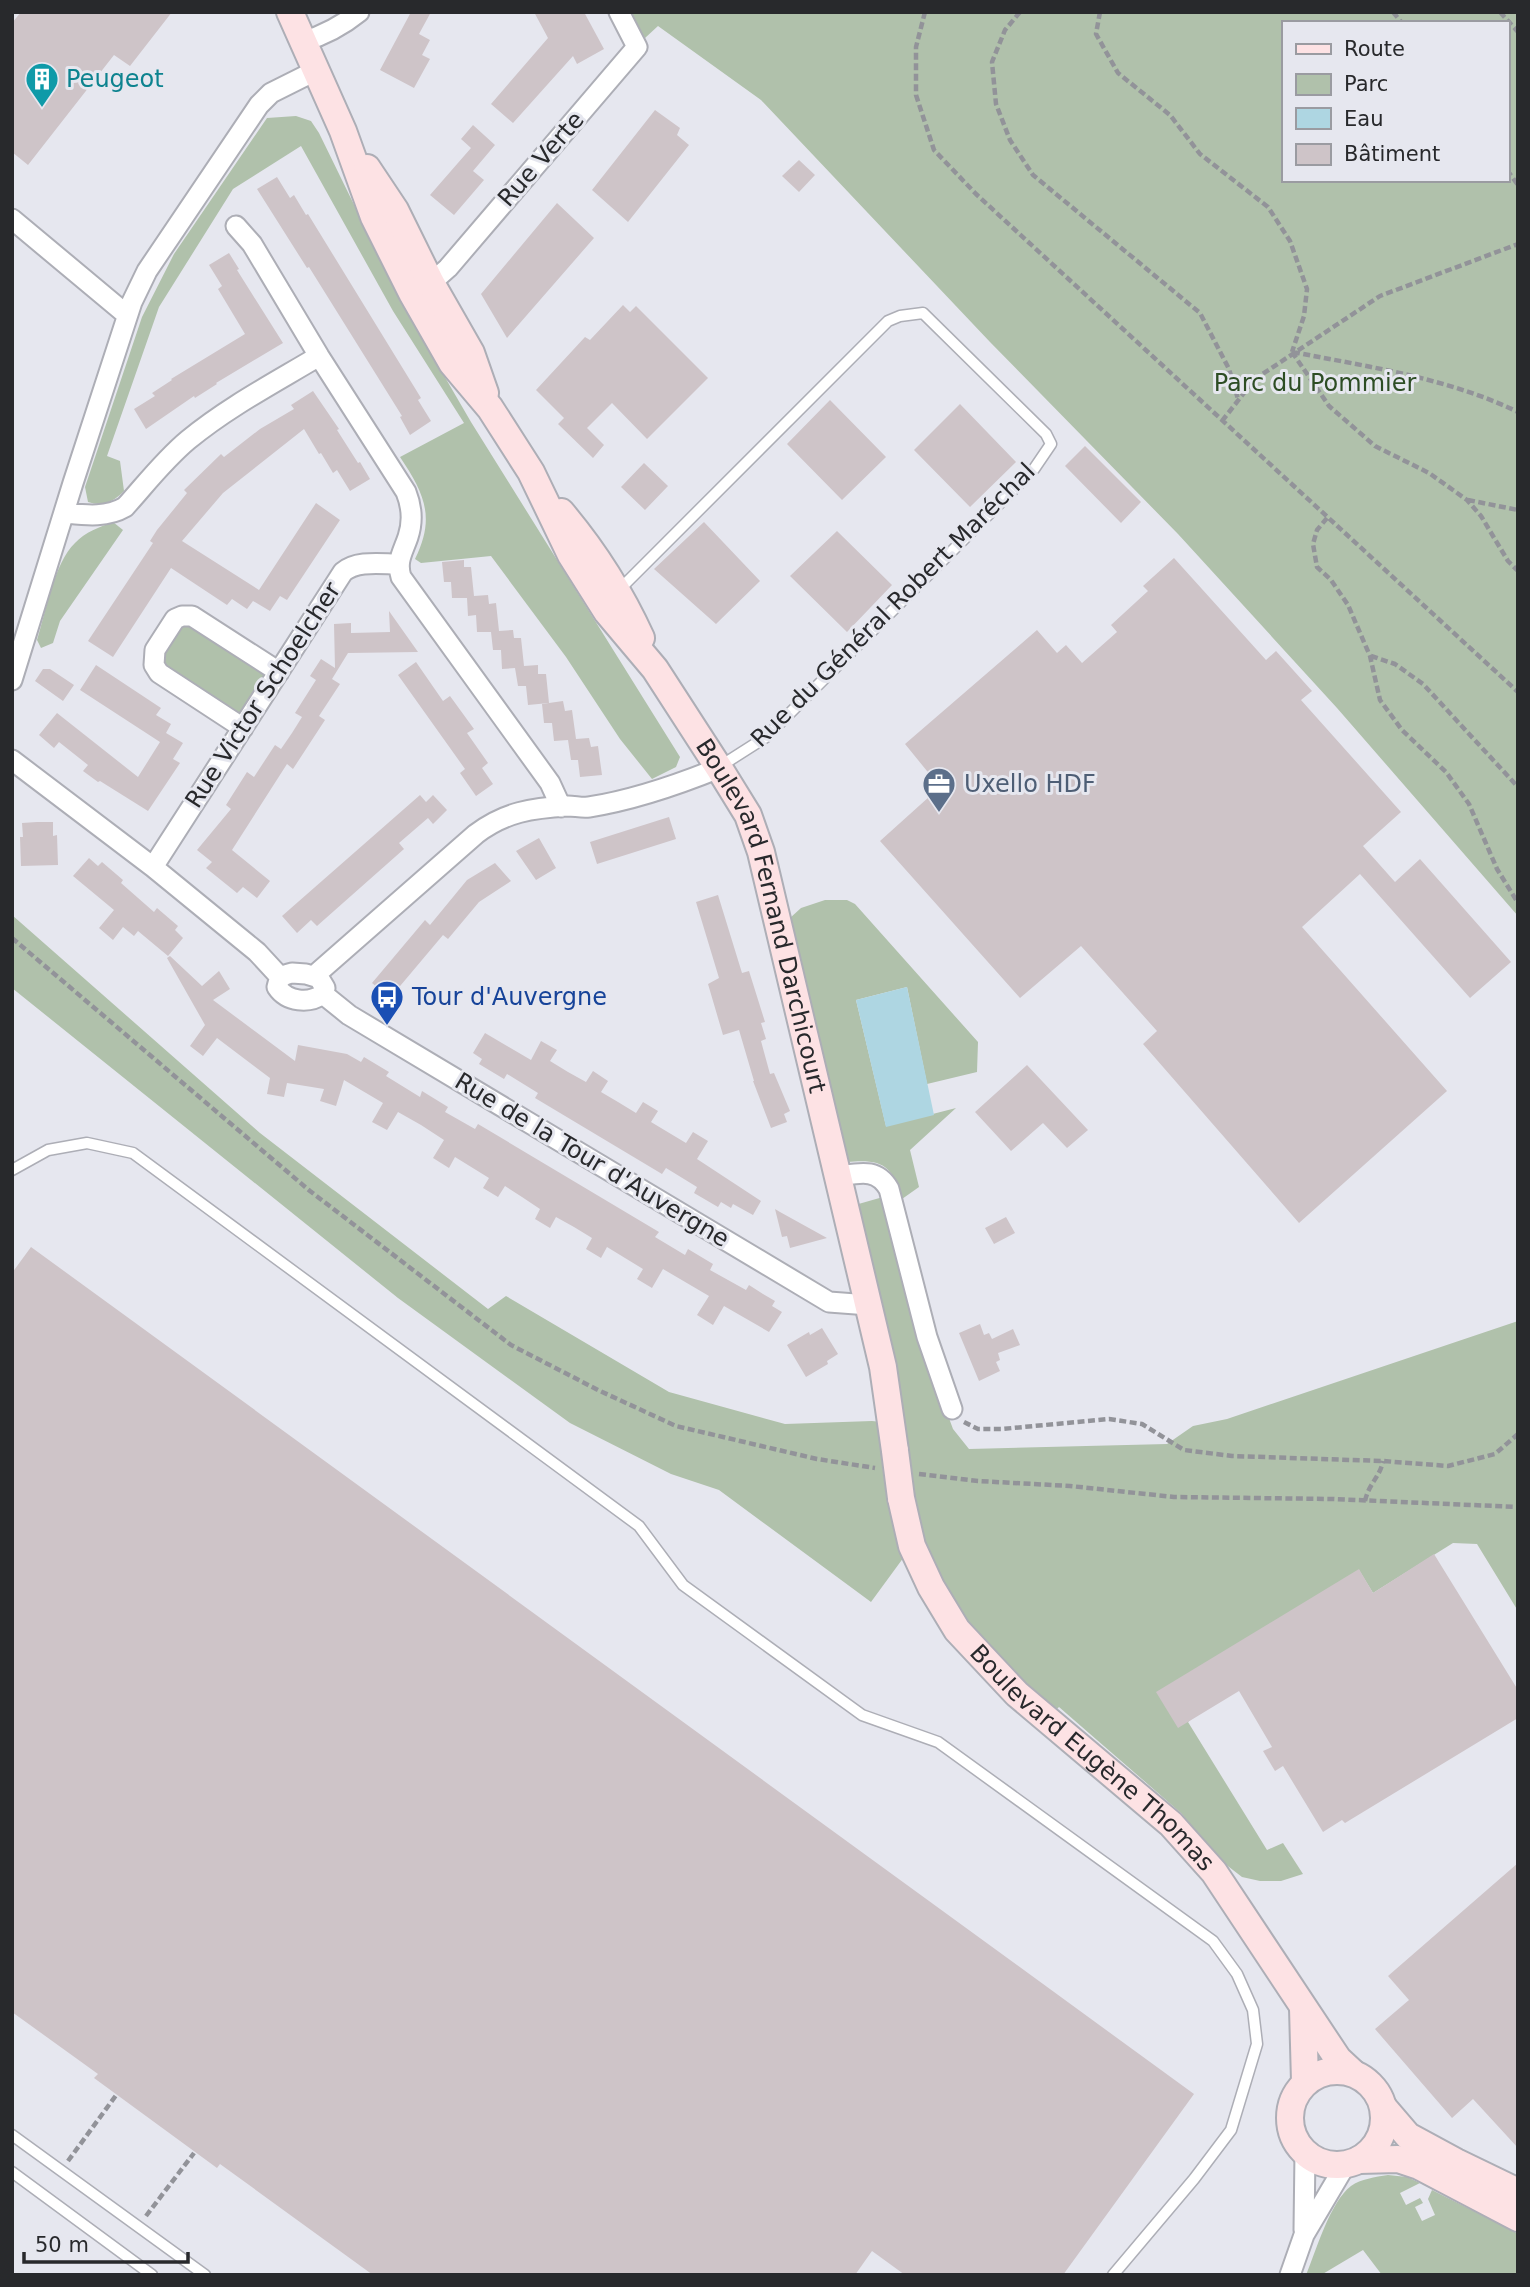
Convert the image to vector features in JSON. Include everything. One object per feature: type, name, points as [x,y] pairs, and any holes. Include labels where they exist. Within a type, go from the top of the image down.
[{"type":"main road","name":"Boulevard Fernand Darchicourt","points":[[290,12],[343,131],[394,210],[422,288],[471,354],[490,408],[541,489],[589,544],[609,596],[748,815],[761,852],[869,1305]]},
{"type":"main road","points":[[869,1305],[883,1367],[891,1460]]},
{"type":"main road","name":"Boulevard Eugène Thomas","points":[[891,1460],[912,1546],[931,1587],[957,1630],[1017,1694],[1171,1824],[1214,1872],[1338,2059],[1352,2072]]},
{"type":"main road","name":"Boulevard Eugène Thomas","points":[[1303,2008],[1305,2082]]},
{"type":"main road","points":[[1352,2162],[1369,2153],[1383,2133],[1385,2120],[1380,2096],[1373,2085],[1352,2072],[1335,2070],[1319,2073],[1305,2082],[1291,2105],[1292,2132],[1305,2152],[1319,2162],[1352,2162],[1398,2159],[1419,2166],[1518,2218]]},
{"type":"main road","points":[[1384,2108],[1408,2136],[1518,2192]]},
{"type":"street","points":[[302,41],[315,38],[359,12]]},
{"type":"street","name":"Rue Verte","points":[[422,288],[448,268],[637,47],[618,12]]},
{"type":"street","points":[[12,680],[127,316],[147,271],[259,105],[271,93],[315,71]]},
{"type":"street","points":[[12,219],[127,316]]},
{"type":"street","points":[[236,226],[253,244],[319,356],[399,478],[410,501],[410,528],[398,564],[401,577],[551,783],[561,807]]},
{"type":"street","points":[[64,513],[102,515],[125,507],[169,458],[201,430],[228,410],[319,356]]},
{"type":"street","name":"Rue Victor Schoelcher","points":[[153,867],[346,568],[398,564]]},
{"type":"street","points":[[243,728],[159,673],[153,665],[155,650],[176,619],[192,616],[279,672]]},
{"type":"street","points":[[12,760],[153,867],[257,952],[281,978]]},
{"type":"street","points":[[314,976],[491,822],[511,813],[561,807],[589,807],[628,800],[719,768]]},
{"type":"street","points":[[299,973],[314,976],[322,981],[325,988],[323,994],[311,1000],[291,998],[280,992],[278,987],[281,978],[299,973]]},
{"type":"street","name":"Rue de la Tour d'Auvergne","points":[[323,994],[360,1022],[820,1297],[835,1303],[869,1305]]},
{"type":"street","points":[[839,1176],[864,1172],[874,1174],[884,1180],[889,1189],[928,1337],[952,1409]]},
{"type":"street","points":[[1304,2235],[1305,2152]]},
{"type":"street","points":[[1290,2275],[1304,2235],[1334,2180],[1352,2162]]},
{"type":"lane","name":"Rue du Général Robert Maréchal","points":[[609,596],[888,321],[900,316],[923,313],[1046,434],[1051,444],[1034,469],[766,737],[719,768]]},
{"type":"lane","points":[[12,1170],[48,1150],[87,1143],[133,1153],[639,1526],[683,1585],[862,1715],[939,1742],[1213,1941],[1237,1973],[1252,2010],[1257,2044],[1231,2130],[1194,2179],[1113,2275]]},
{"type":"lane","points":[[12,2135],[205,2275]]},
{"type":"lane","points":[[1419,2166],[1448,2169],[1518,2205]]},
{"type":"lane","points":[[12,2172],[152,2275]]},
{"type":"path","points":[[925,12],[916,47],[916,95],[934,150],[976,194],[1518,692]]},
{"type":"path","points":[[1020,12],[1005,30],[992,62],[996,104],[1010,140],[1032,175],[1200,313],[1229,369],[1238,399]]},
{"type":"path","points":[[1100,12],[1096,34],[1118,73],[1170,115],[1200,154],[1268,207],[1290,241],[1307,289],[1304,317],[1293,352]]},
{"type":"path","points":[[1222,421],[1255,379],[1380,296],[1518,244]]},
{"type":"path","points":[[1293,352],[1391,371],[1485,395],[1518,412]]},
{"type":"path","points":[[1293,352],[1329,406],[1375,446],[1429,473],[1467,500],[1481,516],[1508,561],[1518,571]]},
{"type":"path","points":[[1467,500],[1518,510]]},
{"type":"path","points":[[1327,518],[1317,530],[1313,544],[1317,567],[1331,580],[1348,605],[1370,656],[1380,699],[1402,730],[1446,772],[1469,804],[1497,869],[1518,903]]},
{"type":"path","points":[[1370,656],[1395,664],[1423,684],[1518,787]]},
{"type":"path","points":[[12,939],[310,1191],[511,1345],[676,1426],[817,1459],[891,1460]]},
{"type":"path","points":[[978,1429],[1109,1419],[1142,1424],[1184,1450],[1232,1456],[1448,1466],[1495,1454],[1518,1434]]},
{"type":"path","points":[[1365,1501],[1369,1485],[1381,1472],[1383,1461]]},
{"type":"path","points":[[911,1473],[1174,1497],[1518,1507]]},
{"type":"path","points":[[60,2170],[117,2094]]},
{"type":"path","points":[[139,2227],[194,2153]]},
{"type":"green space","name":"Parc du Pommier","points":[[629,12],[1518,12],[1518,916],[1337,708],[1178,534],[990,342],[761,100],[658,26],[645,38]]},
{"type":"green space","points":[[296,116],[311,121],[319,133],[403,305],[471,422],[680,757],[676,767],[652,779],[620,739],[566,657],[491,556],[421,563],[415,559],[425,530],[426,518],[421,494],[400,457],[464,423],[393,311],[301,146],[233,189],[159,307],[107,456],[120,461],[124,491],[107,502],[88,502],[85,487],[142,317],[174,254],[267,118]]},
{"type":"green space","points":[[113,522],[123,530],[60,621],[53,643],[41,648],[37,640],[61,563],[79,539]]},
{"type":"green space","points":[[184,623],[269,673],[240,717],[162,667],[161,656]]},
{"type":"green space","points":[[825,900],[847,900],[855,904],[978,1042],[977,1072],[927,1084],[907,987],[856,1000],[886,1126],[956,1108],[910,1150],[919,1187],[902,1199],[894,1178],[884,1167],[878,1163],[847,1162],[790,918],[801,908]]},
{"type":"green space","points":[[12,915],[260,1133],[488,1309],[506,1296],[669,1392],[785,1424],[872,1421],[891,1423],[855,1205],[883,1197],[940,1394],[953,1429],[969,1449],[1167,1444],[1193,1426],[1227,1419],[1518,1321],[1518,1611],[1477,1544],[1453,1543],[1373,1593],[1359,1570],[1188,1722],[1267,1850],[1283,1843],[1303,1874],[1281,1881],[1260,1881],[1242,1877],[1220,1860],[1181,1813],[1059,1707],[1047,1719],[1017,1694],[912,1546],[871,1602],[719,1490],[671,1474],[570,1423],[398,1298],[12,988]]},
{"type":"green space","points":[[1388,2175],[1407,2177],[1420,2183],[1400,2193],[1406,2205],[1420,2198],[1423,2203],[1415,2207],[1422,2221],[1435,2215],[1428,2199],[1432,2190],[1515,2232],[1518,2235],[1518,2275],[1382,2275],[1363,2250],[1321,2275],[1306,2275],[1330,2215],[1343,2193],[1359,2182]]},
{"type":"water","points":[[907,987],[934,1115],[886,1127],[856,1000]]},
{"type":"building","name":"Peugeot","points":[[21,12],[172,12],[130,66],[114,55],[28,165],[12,152],[12,23]]},
{"type":"building","points":[[411,12],[431,12],[419,34],[430,40],[422,55],[430,59],[414,88],[380,70]]},
{"type":"building","points":[[534,12],[584,12],[604,49],[577,64],[573,56],[513,123],[491,104],[548,38]]},
{"type":"building","points":[[655,110],[680,128],[677,135],[689,145],[628,222],[592,190]]},
{"type":"building","points":[[473,125],[495,145],[473,171],[484,180],[454,215],[430,195],[471,148],[461,139]]},
{"type":"building","points":[[799,160],[815,175],[799,192],[782,176]]},
{"type":"building","points":[[277,177],[290,198],[294,195],[306,215],[308,214],[421,398],[418,400],[431,421],[410,435],[400,417],[402,416],[257,189]]},
{"type":"building","points":[[557,203],[594,238],[507,338],[481,294]]},
{"type":"building","points":[[229,253],[283,343],[195,398],[194,396],[146,429],[134,409],[155,396],[152,393],[171,379],[245,334],[218,289],[222,286],[209,265]]},
{"type":"building","points":[[623,305],[630,312],[636,306],[708,378],[647,439],[612,403],[587,428],[604,445],[593,458],[558,424],[564,418],[536,390],[585,337],[590,340]]},
{"type":"building","points":[[313,391],[370,479],[350,491],[337,470],[333,473],[304,429],[223,493],[182,541],[259,590],[316,503],[340,520],[287,600],[280,596],[270,611],[253,601],[247,609],[232,599],[227,605],[171,568],[113,657],[88,641],[153,543],[150,541],[157,530],[187,493],[184,490],[221,454],[224,457],[260,429],[294,409],[291,405]]},
{"type":"building","points":[[830,400],[886,457],[842,500],[787,444]]},
{"type":"building","points":[[960,404],[1016,462],[970,507],[914,450]]},
{"type":"building","points":[[1085,446],[1141,502],[1121,523],[1065,466]]},
{"type":"building","points":[[644,463],[668,486],[645,510],[621,487]]},
{"type":"building","points":[[704,522],[760,581],[716,624],[654,569]]},
{"type":"building","points":[[837,531],[892,585],[847,632],[790,576]]},
{"type":"building","points":[[1174,558],[1266,660],[1276,651],[1312,691],[1301,700],[1401,812],[1363,846],[1395,882],[1420,859],[1511,962],[1470,998],[1360,874],[1302,927],[1447,1091],[1299,1223],[1143,1044],[1157,1031],[1081,946],[1020,998],[880,841],[940,787],[905,744],[1037,630],[1057,653],[1066,645],[1082,663],[1117,632],[1111,625],[1148,591],[1143,586]]},
{"type":"building","points":[[464,560],[464,567],[471,567],[474,596],[488,595],[489,604],[496,603],[499,631],[513,630],[514,638],[521,638],[524,666],[538,665],[538,674],[546,674],[549,703],[528,705],[526,686],[518,686],[515,668],[502,669],[501,650],[493,650],[491,632],[477,632],[476,615],[468,616],[467,598],[452,598],[451,582],[444,582],[442,562]]},
{"type":"building","points":[[389,611],[418,652],[348,653],[332,679],[340,684],[319,716],[325,720],[293,769],[287,764],[232,850],[270,881],[257,898],[243,887],[237,893],[206,868],[212,862],[197,850],[231,809],[226,805],[247,772],[254,777],[275,745],[281,749],[292,733],[302,717],[295,713],[316,680],[310,676],[321,659],[335,668],[334,624],[351,623],[351,633],[390,632]]},
{"type":"building","points":[[416,662],[443,701],[450,696],[474,729],[467,733],[488,763],[482,768],[493,784],[476,796],[460,773],[465,769],[398,675]]},
{"type":"building","points":[[96,665],[161,708],[156,715],[171,724],[166,733],[183,743],[173,759],[180,763],[148,811],[83,771],[88,765],[59,742],[54,748],[39,735],[57,713],[138,777],[160,742],[80,690]]},
{"type":"building","points":[[43,669],[50,669],[74,685],[63,701],[35,681]]},
{"type":"building","points":[[563,701],[565,711],[572,710],[576,739],[589,738],[591,747],[598,746],[602,775],[580,777],[578,760],[571,760],[568,740],[554,741],[552,723],[544,723],[542,704]]},
{"type":"building","points":[[420,795],[426,802],[433,795],[447,810],[433,824],[428,818],[399,843],[404,849],[317,926],[311,920],[297,933],[282,916]]},
{"type":"building","points":[[669,817],[676,839],[597,864],[590,842]]},
{"type":"building","points":[[53,822],[53,836],[57,835],[58,865],[21,866],[22,823]]},
{"type":"building","points":[[539,838],[556,868],[536,880],[516,851]]},
{"type":"building","points":[[89,858],[98,866],[102,862],[154,912],[157,908],[178,926],[175,930],[183,938],[168,956],[138,931],[134,936],[123,927],[113,940],[99,928],[114,910],[73,876]]},
{"type":"building","points":[[495,863],[511,881],[479,902],[448,939],[443,935],[390,998],[372,983],[425,920],[430,925],[467,880]]},
{"type":"building","points":[[718,895],[742,973],[749,971],[765,1022],[761,1023],[766,1039],[761,1041],[770,1074],[774,1073],[790,1111],[784,1114],[787,1122],[771,1128],[753,1081],[739,1030],[723,1035],[708,984],[719,978],[696,902]]},
{"type":"building","points":[[170,956],[202,986],[219,971],[230,989],[213,1000],[295,1061],[298,1045],[347,1054],[361,1062],[364,1057],[389,1072],[386,1076],[420,1097],[422,1091],[448,1107],[445,1112],[475,1129],[478,1124],[659,1232],[655,1237],[685,1255],[688,1249],[713,1264],[710,1270],[746,1290],[749,1285],[775,1301],[772,1306],[782,1312],[769,1332],[724,1306],[713,1325],[697,1315],[709,1296],[663,1269],[652,1288],[637,1279],[643,1269],[607,1247],[601,1258],[586,1249],[592,1238],[574,1227],[556,1217],[550,1228],[535,1219],[540,1209],[505,1186],[498,1197],[483,1188],[489,1178],[455,1157],[449,1168],[433,1158],[444,1140],[421,1125],[398,1112],[387,1130],[372,1122],[383,1103],[344,1080],[336,1106],[320,1101],[324,1089],[287,1083],[284,1097],[267,1094],[270,1078],[217,1038],[203,1056],[190,1046],[205,1025],[167,958]]},
{"type":"building","points":[[485,1033],[531,1060],[541,1041],[557,1050],[550,1061],[586,1082],[593,1071],[608,1081],[601,1092],[636,1113],[643,1102],[658,1111],[651,1122],[686,1143],[693,1132],[708,1141],[697,1159],[761,1201],[753,1215],[733,1204],[731,1208],[721,1202],[718,1207],[694,1193],[697,1187],[666,1168],[662,1174],[535,1098],[538,1093],[507,1074],[504,1079],[479,1064],[482,1059],[473,1053]]},
{"type":"building","points":[[1027,1065],[1088,1130],[1067,1148],[1043,1123],[1011,1151],[975,1112]]},
{"type":"building","points":[[775,1209],[827,1238],[790,1248],[787,1236],[782,1237]]},
{"type":"building","points":[[1006,1217],[1015,1233],[994,1244],[985,1228]]},
{"type":"building","points":[[31,1247],[1194,2094],[1063,2275],[905,2275],[872,2251],[855,2275],[373,2275],[220,2164],[217,2168],[94,2078],[98,2074],[12,2012],[12,1273]]},
{"type":"building","points":[[980,1324],[984,1335],[989,1333],[992,1339],[1013,1329],[1020,1345],[998,1353],[1000,1360],[996,1362],[1000,1371],[979,1381],[959,1333]]},
{"type":"building","points":[[822,1328],[838,1354],[827,1361],[828,1364],[806,1377],[787,1345]]},
{"type":"building","points":[[1434,1554],[1518,1690],[1518,1718],[1345,1823],[1342,1820],[1323,1832],[1283,1766],[1275,1771],[1263,1751],[1272,1747],[1239,1691],[1178,1728],[1156,1692],[1359,1569],[1373,1593]]},
{"type":"building","points":[[1518,1863],[1518,2148],[1473,2099],[1452,2118],[1375,2029],[1409,2000],[1388,1976]]},
{"type":"place","name":"Peugeot","points":[[42,109]]},
{"type":"place","name":"Uxello HDF","points":[[939,814]]},
{"type":"place","name":"Tour d'Auvergne","points":[[387,1027]]}]
